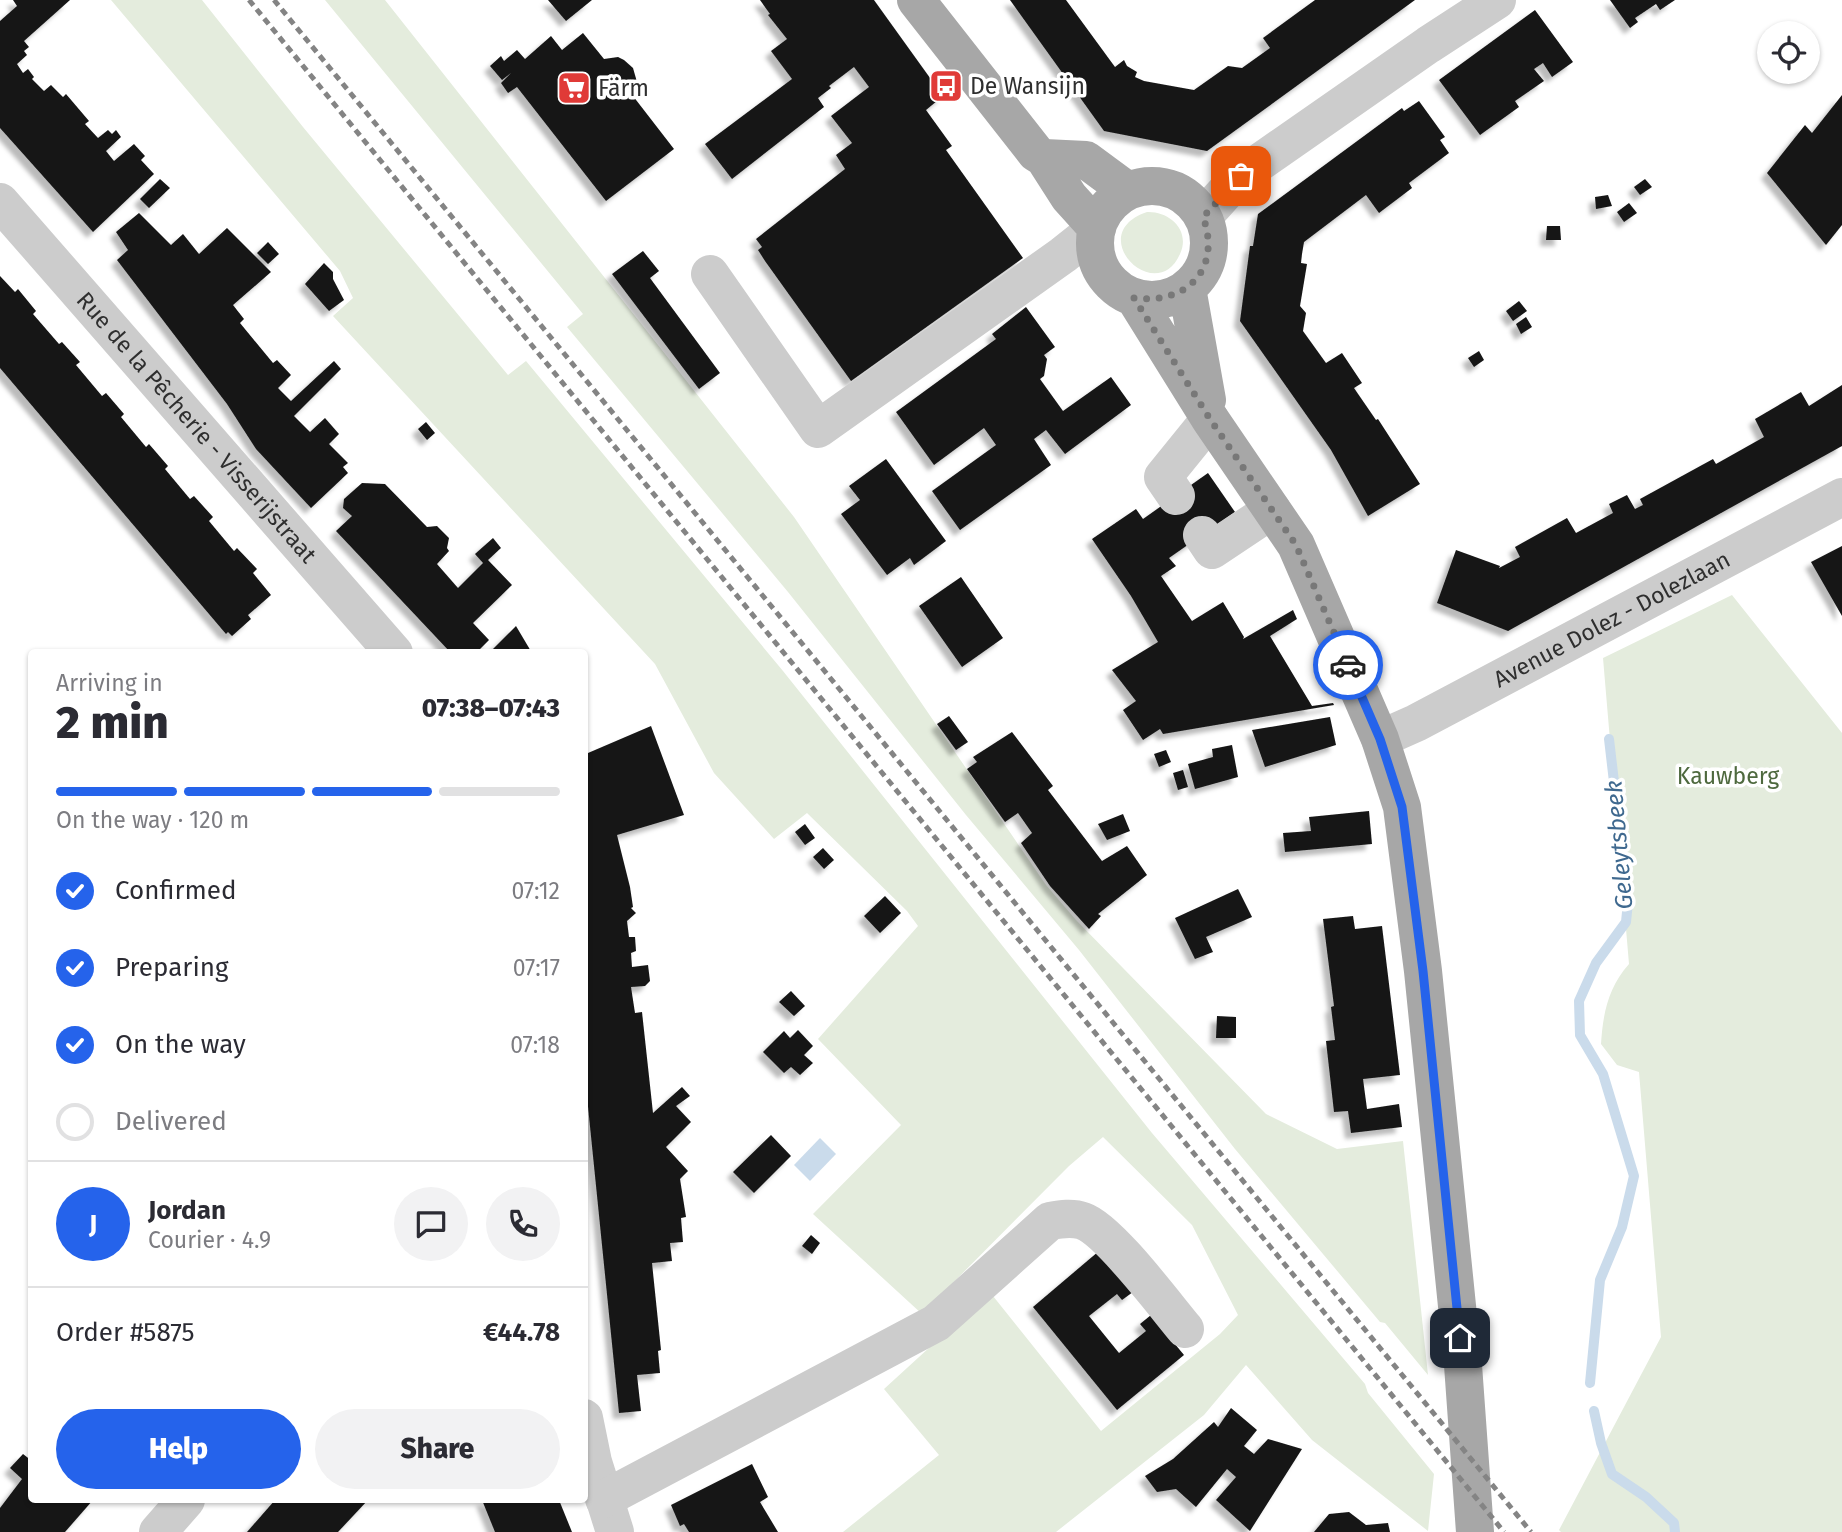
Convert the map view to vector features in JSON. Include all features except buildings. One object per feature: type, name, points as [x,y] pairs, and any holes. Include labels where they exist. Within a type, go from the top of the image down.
[{"type":"main road","points":[[916,0],[1035,153],[1044,158],[1086,160],[1128,191]]},
{"type":"main road","points":[[1044,158],[1069,197],[1097,228]]},
{"type":"main road","points":[[1149,186],[1170,189],[1184,195],[1203,217],[1208,229],[1208,256],[1204,268],[1187,288],[1171,297],[1153,300],[1134,298],[1122,291],[1102,271],[1095,243],[1097,228],[1108,206],[1128,191],[1149,186]]},
{"type":"main road","points":[[1187,288],[1210,419]]},
{"type":"main road","points":[[1134,298],[1210,419],[1296,545],[1380,739],[1402,807],[1423,971],[1462,1365],[1475,1532]]},
{"type":"street","points":[[1203,217],[1241,176],[1497,0]]},
{"type":"street","name":"Rue de la Pêcherie - Visserijstraat","points":[[0,202],[391,649]]},
{"type":"street","points":[[710,274],[818,429],[1097,228]]},
{"type":"street","points":[[1176,496],[1163,477],[1210,419]]},
{"type":"street","name":"Avenue Dolez - Dolezlaan","points":[[1380,739],[1440,711],[1842,497]]},
{"type":"street","points":[[1202,535],[1212,550],[1272,510]]},
{"type":"street","points":[[588,1438],[609,1516],[936,1324],[1050,1221],[1064,1218],[1082,1221],[1101,1231],[1185,1329]]},
{"type":"street","points":[[158,1532],[183,1503]]},
{"type":"green space","points":[[111,0],[202,0],[508,375],[526,361],[783,671],[1152,1133],[1365,1384],[1368,1393],[1434,1474],[1428,1531],[1312,1440],[1246,1365],[1204,1415],[1056,1532],[843,1532],[939,1455],[884,1389],[942,1336],[993,1296],[1101,1431],[1220,1334],[1238,1315],[1192,1225],[1103,1137],[1069,1166],[922,1314],[813,1214],[901,1125],[818,1039],[918,926],[907,911],[807,813],[774,839],[714,773],[655,664],[333,316],[353,298],[340,271]]},
{"type":"green space","points":[[325,0],[385,0],[794,517],[1046,885],[1076,920],[1266,1114],[1337,1149],[1403,1141],[1428,1375],[1235,1149],[1079,950],[966,815],[788,592],[567,327],[583,314]]},
{"type":"green space","points":[[1147,212],[1170,219],[1183,237],[1180,254],[1169,269],[1156,273],[1142,270],[1130,262],[1123,249],[1121,235],[1129,222]]},
{"type":"green space","name":"Kauwberg","points":[[1732,595],[1842,733],[1842,1532],[1561,1532],[1559,1530],[1661,1337],[1639,1072],[1617,1065],[1601,1044],[1603,1022],[1611,992],[1629,964],[1603,658]]},
{"type":"water","points":[[820,1138],[836,1154],[810,1181],[794,1165]]},
{"type":"waterway","name":"Geleytsbeek","points":[[1590,1383],[1600,1280],[1622,1227],[1634,1176],[1603,1074],[1580,1035],[1579,1001],[1596,963],[1626,922],[1628,902],[1609,739]]},
{"type":"waterway","name":"Geleytsbeek","points":[[1594,1411],[1612,1474],[1646,1497],[1674,1523],[1675,1532]]},
{"type":"railway","points":[[249,0],[1504,1532]]},
{"type":"railway","points":[[274,0],[1531,1532]]},
{"type":"way so far","points":[[1241,176],[1203,217],[1208,229],[1208,256],[1196,279],[1171,297],[1153,300],[1134,298],[1210,419],[1296,545],[1348,665]]},
{"type":"place","name":"De Wansijn","points":[[946,86]]},
{"type":"place","name":"Färm","points":[[574,88]]},
{"type":"route","points":[[1348,665],[1380,739],[1402,807],[1423,971],[1460,1338]]}]
